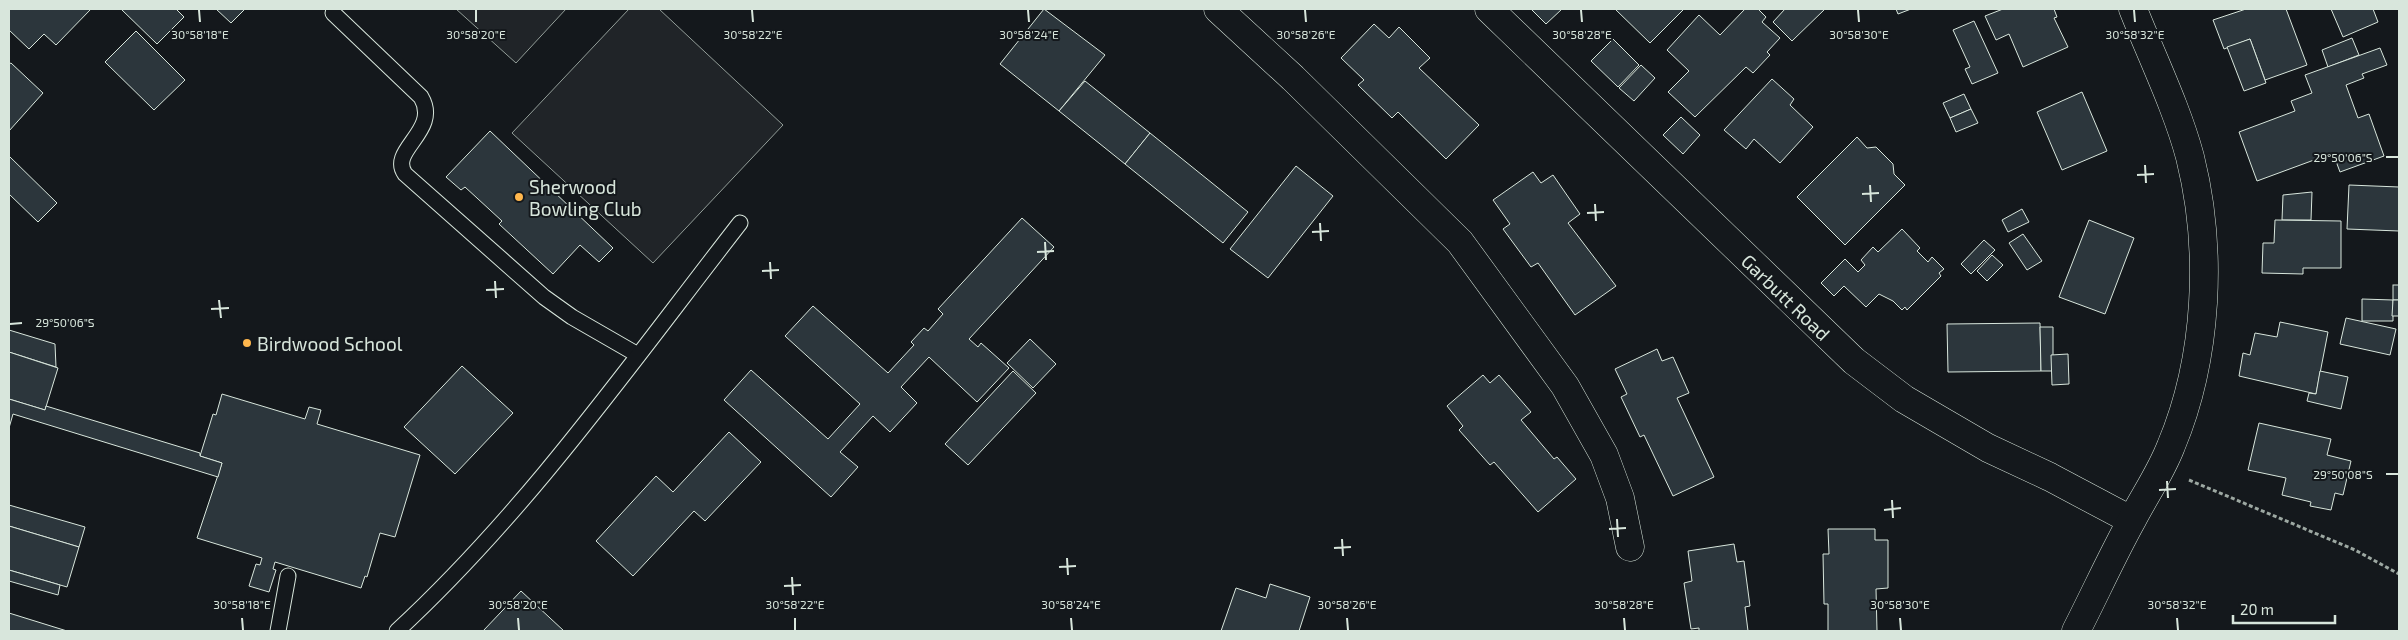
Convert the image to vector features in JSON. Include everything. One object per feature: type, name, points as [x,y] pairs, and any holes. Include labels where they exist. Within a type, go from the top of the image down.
[{"type":"street","points":[[1218,9],[1293,78],[1460,242],[1565,386],[1604,455],[1620,498],[1630,547]]},
{"type":"street","name":"Garbutt Road","points":[[1489,9],[1854,361],[1904,399],[1980,443],[2131,520]]},
{"type":"street","points":[[2076,631],[2131,520],[2162,468],[2182,418],[2197,353],[2203,308],[2203,242],[2190,157],[2133,9]]},
{"type":"lane","points":[[333,13],[421,97],[425,104],[428,113],[425,122],[404,154],[401,165],[405,174],[544,297],[572,317],[638,355]]},
{"type":"lane","points":[[398,631],[513,512],[576,436],[740,223]]},
{"type":"lane","points":[[278,631],[288,576]]},
{"type":"path","points":[[2162,468],[2355,550],[2399,574]]},
{"type":"shaded area","points":[[456,9],[566,9],[516,63]]},
{"type":"shaded area","points":[[629,9],[659,9],[783,125],[653,263],[512,133]]},
{"type":"building","points":[[9,9],[91,9],[56,45],[44,34],[29,49],[9,30]]},
{"type":"building","points":[[121,9],[176,9],[184,17],[157,44]]},
{"type":"building","points":[[216,9],[245,9],[231,23]]},
{"type":"building","points":[[1044,9],[1105,55],[1059,111],[1000,64]]},
{"type":"building","points":[[1531,9],[1562,9],[1546,24]]},
{"type":"building","points":[[1615,9],[1682,9],[1683,10],[1650,43]]},
{"type":"building","points":[[1745,9],[1758,9],[1766,17],[1762,22],[1780,38],[1767,52],[1770,55],[1753,73],[1746,67],[1695,117],[1668,92],[1689,71],[1667,50],[1699,15],[1720,35]]},
{"type":"building","points":[[1785,9],[1825,9],[1792,41],[1773,22]]},
{"type":"building","points":[[1896,9],[1911,9],[1898,14]]},
{"type":"building","points":[[2003,9],[2054,9],[2057,17],[2054,18],[2068,47],[2023,67],[2009,34],[1996,40],[1985,16]]},
{"type":"building","points":[[2246,9],[2286,9],[2307,65],[2265,80],[2250,39],[2224,49],[2213,20]]},
{"type":"building","points":[[2331,9],[2373,9],[2378,22],[2343,37]]},
{"type":"building","points":[[1974,21],[1998,73],[1972,84],[1965,69],[1970,67],[1953,30]]},
{"type":"building","points":[[1374,24],[1389,38],[1399,27],[1430,58],[1419,68],[1479,125],[1446,159],[1398,112],[1392,118],[1358,85],[1364,80],[1341,58]]},
{"type":"building","points":[[136,31],[185,80],[154,110],[105,62]]},
{"type":"building","points":[[2352,38],[2359,55],[2328,67],[2322,50]]},
{"type":"building","points":[[1613,39],[1639,65],[1618,87],[1591,61]]},
{"type":"building","points":[[2250,39],[2266,83],[2244,91],[2227,47]]},
{"type":"building","points":[[2380,48],[2387,65],[2362,74],[2364,78],[2346,85],[2358,118],[2369,114],[2384,156],[2340,172],[2333,153],[2257,181],[2239,132],[2295,111],[2291,101],[2312,93],[2305,75]]},
{"type":"building","points":[[11,63],[43,93],[9,131],[9,64]]},
{"type":"building","points":[[1641,65],[1655,78],[1634,101],[1619,88]]},
{"type":"building","points":[[1772,79],[1794,99],[1790,105],[1813,127],[1780,163],[1754,139],[1746,149],[1724,130]]},
{"type":"building","points":[[1085,81],[1150,133],[1125,164],[1059,111]]},
{"type":"building","points":[[2082,92],[2107,151],[2062,170],[2037,112]]},
{"type":"building","points":[[1964,94],[1971,109],[1950,118],[1943,103]]},
{"type":"building","points":[[1971,109],[1978,123],[1956,132],[1950,118]]},
{"type":"building","points":[[1681,117],[1700,135],[1683,154],[1663,135]]},
{"type":"building","name":"Sherwood Bowling Club","points":[[490,131],[613,248],[599,262],[580,245],[553,274],[499,224],[502,221],[465,187],[461,190],[446,177]]},
{"type":"building","points":[[1150,133],[1248,212],[1223,243],[1125,164]]},
{"type":"building","points":[[1857,137],[1867,148],[1876,147],[1893,164],[1894,174],[1905,185],[1845,245],[1797,197]]},
{"type":"building","points":[[9,156],[57,203],[38,222],[9,194]]},
{"type":"building","points":[[1296,166],[1333,196],[1268,278],[1230,249]]},
{"type":"building","points":[[1533,172],[1541,183],[1553,175],[1580,214],[1568,223],[1616,286],[1575,315],[1538,263],[1531,267],[1503,229],[1510,224],[1493,200]]},
{"type":"building","points":[[2349,185],[2399,187],[2399,231],[2347,229]]},
{"type":"building","points":[[2312,192],[2311,220],[2282,220],[2283,195]]},
{"type":"building","points":[[2022,209],[2029,222],[2008,232],[2002,220]]},
{"type":"building","points":[[1022,218],[1054,247],[969,339],[978,347],[981,343],[1009,368],[977,402],[929,357],[901,387],[917,403],[890,432],[873,416],[840,452],[858,467],[831,497],[724,400],[751,370],[828,439],[860,404],[785,336],[813,306],[888,373],[914,345],[911,342],[924,328],[928,331],[943,314],[938,309]]},
{"type":"building","points":[[2089,220],[2134,238],[2105,314],[2059,297]]},
{"type":"building","points":[[2275,220],[2341,221],[2341,268],[2303,268],[2303,274],[2262,273],[2263,243],[2274,243]]},
{"type":"building","points":[[1902,229],[1920,248],[1917,251],[1928,262],[1932,257],[1944,269],[1939,273],[1941,276],[1907,310],[1905,307],[1902,310],[1893,301],[1879,294],[1866,307],[1844,286],[1834,296],[1821,283],[1845,259],[1858,272],[1865,265],[1861,260],[1873,247],[1878,252]]},
{"type":"building","points":[[2023,234],[2042,261],[2027,270],[2009,243]]},
{"type":"building","points":[[1984,240],[1995,250],[1971,274],[1961,264]]},
{"type":"building","points":[[1992,255],[2003,265],[1987,281],[1977,271]]},
{"type":"building","points":[[2393,285],[2399,285],[2399,300],[2393,300]]},
{"type":"building","points":[[2362,299],[2393,300],[2393,321],[2362,321]]},
{"type":"building","points":[[2393,300],[2399,300],[2399,316],[2392,316]]},
{"type":"building","points":[[2346,318],[2396,329],[2390,355],[2340,344]]},
{"type":"building","points":[[2280,322],[2328,332],[2316,394],[2239,376],[2243,353],[2250,355],[2255,333],[2277,337]]},
{"type":"building","points":[[2040,323],[2041,371],[1948,372],[1947,324]]},
{"type":"building","points":[[2040,327],[2053,327],[2053,371],[2041,371]]},
{"type":"building","points":[[9,330],[55,344],[56,367],[9,352]]},
{"type":"building","points":[[1030,339],[1056,364],[1033,388],[1007,363]]},
{"type":"building","points":[[1657,349],[1662,361],[1673,357],[1689,393],[1677,398],[1714,477],[1673,496],[1644,435],[1640,437],[1621,397],[1627,394],[1615,369]]},
{"type":"building","points":[[9,352],[58,368],[45,410],[9,399]]},
{"type":"building","points":[[2068,354],[2069,384],[2052,385],[2051,355]]},
{"type":"building","points":[[462,366],[513,413],[455,474],[404,427]]},
{"type":"building","points":[[1013,371],[1036,393],[968,465],[945,444]]},
{"type":"building","points":[[2320,371],[2348,377],[2341,409],[2307,401],[2309,393],[2316,394]]},
{"type":"building","points":[[1483,375],[1490,383],[1499,375],[1531,412],[1521,420],[1554,459],[1557,457],[1576,479],[1538,512],[1494,462],[1490,465],[1459,430],[1463,426],[1447,406]]},
{"type":"building","points":[[222,394],[305,419],[309,407],[321,410],[317,424],[420,455],[395,537],[380,533],[367,577],[365,576],[361,588],[275,562],[273,569],[276,570],[269,592],[249,586],[256,564],[260,565],[262,558],[197,538],[222,463],[200,456],[213,414],[216,415]]},
{"type":"building","points":[[9,399],[45,410],[46,406],[200,453],[200,456],[222,463],[218,477],[13,414],[9,428]]},
{"type":"building","points":[[2259,423],[2331,439],[2327,455],[2351,461],[2343,495],[2335,493],[2331,510],[2310,506],[2311,502],[2282,495],[2286,478],[2248,470]]},
{"type":"building","points":[[729,432],[761,462],[705,521],[694,511],[633,576],[596,541],[656,476],[673,492]]},
{"type":"building","points":[[9,505],[85,527],[79,547],[9,526]]},
{"type":"building","points":[[9,526],[79,547],[67,587],[9,570]]},
{"type":"building","points":[[1828,529],[1875,529],[1875,540],[1888,540],[1888,588],[1876,589],[1877,631],[1828,631],[1828,604],[1824,604],[1823,554],[1829,554]]},
{"type":"building","points":[[1734,544],[1737,562],[1744,561],[1750,606],[1745,607],[1748,631],[1699,631],[1699,628],[1691,629],[1684,583],[1692,581],[1688,551]]},
{"type":"building","points":[[9,570],[60,585],[58,595],[9,581]]},
{"type":"building","points":[[1270,584],[1310,597],[1299,631],[1221,631],[1236,588],[1266,598]]},
{"type":"building","points":[[521,591],[564,631],[483,631]]},
{"type":"building","points":[[9,613],[67,631],[9,631]]},
{"type":"place","name":"Sherwood Bowling Club","points":[[519,197]]},
{"type":"place","name":"Birdwood School","points":[[247,343]]}]
